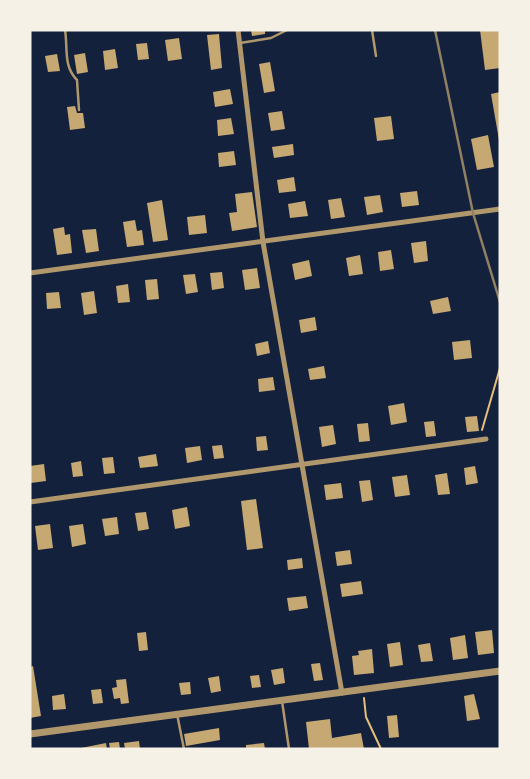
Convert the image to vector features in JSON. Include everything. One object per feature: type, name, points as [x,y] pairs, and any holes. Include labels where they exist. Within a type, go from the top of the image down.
[{"type":"street","points":[[238,30],[263,242],[342,693]]},
{"type":"street","points":[[30,273],[500,209]]},
{"type":"street","points":[[30,502],[486,439]]},
{"type":"street","points":[[30,734],[500,671]]},
{"type":"lane","points":[[65,30],[65,56],[69,72],[77,80],[79,110]]},
{"type":"lane","points":[[240,43],[271,38],[287,30]]},
{"type":"lane","points":[[372,30],[376,56]]},
{"type":"lane","points":[[282,701],[289,749]]},
{"type":"lane","points":[[177,714],[184,749]]},
{"type":"path","points":[[477,440],[486,424],[500,368]]},
{"type":"path","points":[[363,691],[366,717],[381,749]]},
{"type":"building","points":[[251,30],[265,30],[265,34],[252,36]]},
{"type":"building","points":[[480,30],[500,30],[500,68],[485,70]]},
{"type":"building","points":[[219,34],[222,68],[211,70],[207,35]]},
{"type":"building","points":[[179,38],[182,59],[168,61],[165,40]]},
{"type":"building","points":[[147,43],[149,59],[138,60],[136,44]]},
{"type":"building","points":[[115,49],[118,68],[105,70],[103,51]]},
{"type":"building","points":[[85,53],[88,72],[77,74],[74,55]]},
{"type":"building","points":[[57,54],[60,71],[48,72],[45,56]]},
{"type":"building","points":[[270,62],[275,91],[264,93],[259,64]]},
{"type":"building","points":[[230,89],[233,104],[215,107],[213,92]]},
{"type":"building","points":[[500,92],[500,140],[499,140],[491,94]]},
{"type":"building","points":[[75,106],[77,113],[83,113],[85,128],[70,130],[67,107]]},
{"type":"building","points":[[282,111],[285,129],[271,131],[268,113]]},
{"type":"building","points":[[391,116],[394,139],[377,141],[374,118]]},
{"type":"building","points":[[231,118],[234,134],[218,136],[217,120]]},
{"type":"building","points":[[488,135],[494,167],[477,170],[471,139]]},
{"type":"building","points":[[293,144],[294,155],[274,158],[272,147]]},
{"type":"building","points":[[234,151],[236,165],[219,167],[218,153]]},
{"type":"building","points":[[294,177],[296,191],[279,193],[277,180]]},
{"type":"building","points":[[417,191],[419,205],[402,207],[400,193]]},
{"type":"building","points":[[252,192],[257,227],[232,231],[229,213],[237,212],[235,194]]},
{"type":"building","points":[[380,195],[383,212],[367,215],[364,197]]},
{"type":"building","points":[[341,198],[345,217],[331,219],[328,200]]},
{"type":"building","points":[[162,200],[168,240],[153,242],[147,203]]},
{"type":"building","points":[[305,201],[308,216],[290,218],[288,204]]},
{"type":"building","points":[[205,215],[207,233],[189,235],[187,217]]},
{"type":"building","points":[[135,220],[137,231],[142,230],[144,245],[127,247],[123,222]]},
{"type":"building","points":[[64,227],[65,235],[70,234],[72,253],[57,255],[53,229]]},
{"type":"building","points":[[96,229],[99,251],[86,253],[82,230]]},
{"type":"building","points":[[426,241],[428,261],[414,263],[411,243]]},
{"type":"building","points":[[391,250],[394,269],[380,271],[378,252]]},
{"type":"building","points":[[360,255],[363,274],[349,276],[346,258]]},
{"type":"building","points":[[309,260],[312,276],[295,280],[292,264]]},
{"type":"building","points":[[257,268],[260,288],[245,290],[242,270]]},
{"type":"building","points":[[222,272],[224,288],[212,290],[210,273]]},
{"type":"building","points":[[195,274],[198,292],[186,294],[183,275]]},
{"type":"building","points":[[157,279],[159,299],[147,300],[145,280]]},
{"type":"building","points":[[128,284],[130,302],[118,303],[116,286]]},
{"type":"building","points":[[94,291],[97,313],[84,315],[81,293]]},
{"type":"building","points":[[59,292],[61,308],[47,309],[46,293]]},
{"type":"building","points":[[448,297],[451,311],[433,314],[430,301]]},
{"type":"building","points":[[315,317],[317,330],[301,333],[299,320]]},
{"type":"building","points":[[470,340],[472,358],[454,360],[452,342]]},
{"type":"building","points":[[268,341],[270,353],[257,356],[255,344]]},
{"type":"building","points":[[324,366],[326,378],[310,380],[308,369]]},
{"type":"building","points":[[273,377],[275,390],[259,392],[258,379]]},
{"type":"building","points":[[404,403],[407,422],[391,425],[388,406]]},
{"type":"building","points":[[477,416],[479,431],[467,432],[465,417]]},
{"type":"building","points":[[434,421],[436,436],[426,437],[424,422]]},
{"type":"building","points":[[368,423],[370,441],[359,442],[357,424]]},
{"type":"building","points":[[333,425],[336,444],[322,447],[319,427]]},
{"type":"building","points":[[266,436],[268,450],[257,451],[256,437]]},
{"type":"building","points":[[222,445],[224,458],[214,459],[212,446]]},
{"type":"building","points":[[200,446],[202,460],[187,463],[185,448]]},
{"type":"building","points":[[156,454],[158,466],[140,468],[138,457]]},
{"type":"building","points":[[113,457],[115,473],[104,474],[102,458]]},
{"type":"building","points":[[81,461],[83,476],[73,477],[71,463]]},
{"type":"building","points":[[44,464],[46,481],[31,483],[30,466]]},
{"type":"building","points":[[475,466],[478,483],[466,485],[464,468]]},
{"type":"building","points":[[447,473],[450,494],[438,495],[435,475]]},
{"type":"building","points":[[407,475],[410,495],[395,497],[392,477]]},
{"type":"building","points":[[370,480],[373,500],[362,502],[359,481]]},
{"type":"building","points":[[341,483],[343,498],[326,500],[324,485]]},
{"type":"building","points":[[256,499],[263,548],[247,550],[241,501]]},
{"type":"building","points":[[187,507],[190,526],[175,529],[172,510]]},
{"type":"building","points":[[146,512],[149,529],[138,531],[135,513]]},
{"type":"building","points":[[117,517],[119,534],[105,536],[102,519]]},
{"type":"building","points":[[50,524],[53,548],[38,550],[35,526]]},
{"type":"building","points":[[83,524],[86,544],[72,547],[69,526]]},
{"type":"building","points":[[350,550],[352,564],[337,566],[335,552]]},
{"type":"building","points":[[302,558],[303,568],[288,570],[287,560]]},
{"type":"building","points":[[361,581],[363,594],[342,597],[340,584]]},
{"type":"building","points":[[306,596],[308,608],[289,611],[287,598]]},
{"type":"building","points":[[492,630],[494,653],[478,655],[475,632]]},
{"type":"building","points":[[146,632],[148,650],[139,651],[137,633]]},
{"type":"building","points":[[465,635],[468,658],[453,660],[450,638]]},
{"type":"building","points":[[400,642],[403,665],[390,667],[387,644]]},
{"type":"building","points":[[430,643],[433,661],[421,662],[418,645]]},
{"type":"building","points":[[372,649],[374,673],[354,675],[352,656],[359,655],[358,651]]},
{"type":"building","points":[[320,663],[323,680],[314,681],[311,664]]},
{"type":"building","points":[[33,666],[41,716],[30,718],[30,667]]},
{"type":"building","points":[[283,668],[285,683],[274,685],[271,670]]},
{"type":"building","points":[[259,675],[261,687],[252,688],[250,676]]},
{"type":"building","points":[[219,676],[221,691],[211,693],[208,678]]},
{"type":"building","points":[[126,679],[129,703],[121,704],[120,698],[114,699],[112,688],[117,687],[116,680]]},
{"type":"building","points":[[190,682],[191,694],[181,695],[179,683]]},
{"type":"building","points":[[101,689],[103,703],[93,704],[91,690]]},
{"type":"building","points":[[64,694],[66,709],[53,710],[52,696]]},
{"type":"building","points":[[474,694],[480,719],[467,721],[464,696]]},
{"type":"building","points":[[397,715],[399,737],[389,738],[387,716]]},
{"type":"building","points":[[330,719],[332,738],[361,733],[364,749],[309,749],[306,722]]},
{"type":"building","points":[[219,728],[220,740],[186,746],[184,734]]},
{"type":"building","points":[[139,741],[140,749],[125,749],[124,743]]},
{"type":"building","points":[[119,742],[120,749],[110,749],[109,743]]},
{"type":"building","points":[[106,743],[107,749],[81,749],[81,748]]},
{"type":"building","points":[[264,743],[265,749],[246,749],[246,745]]},
{"type":"railway","points":[[435,30],[473,213],[500,302]]}]
